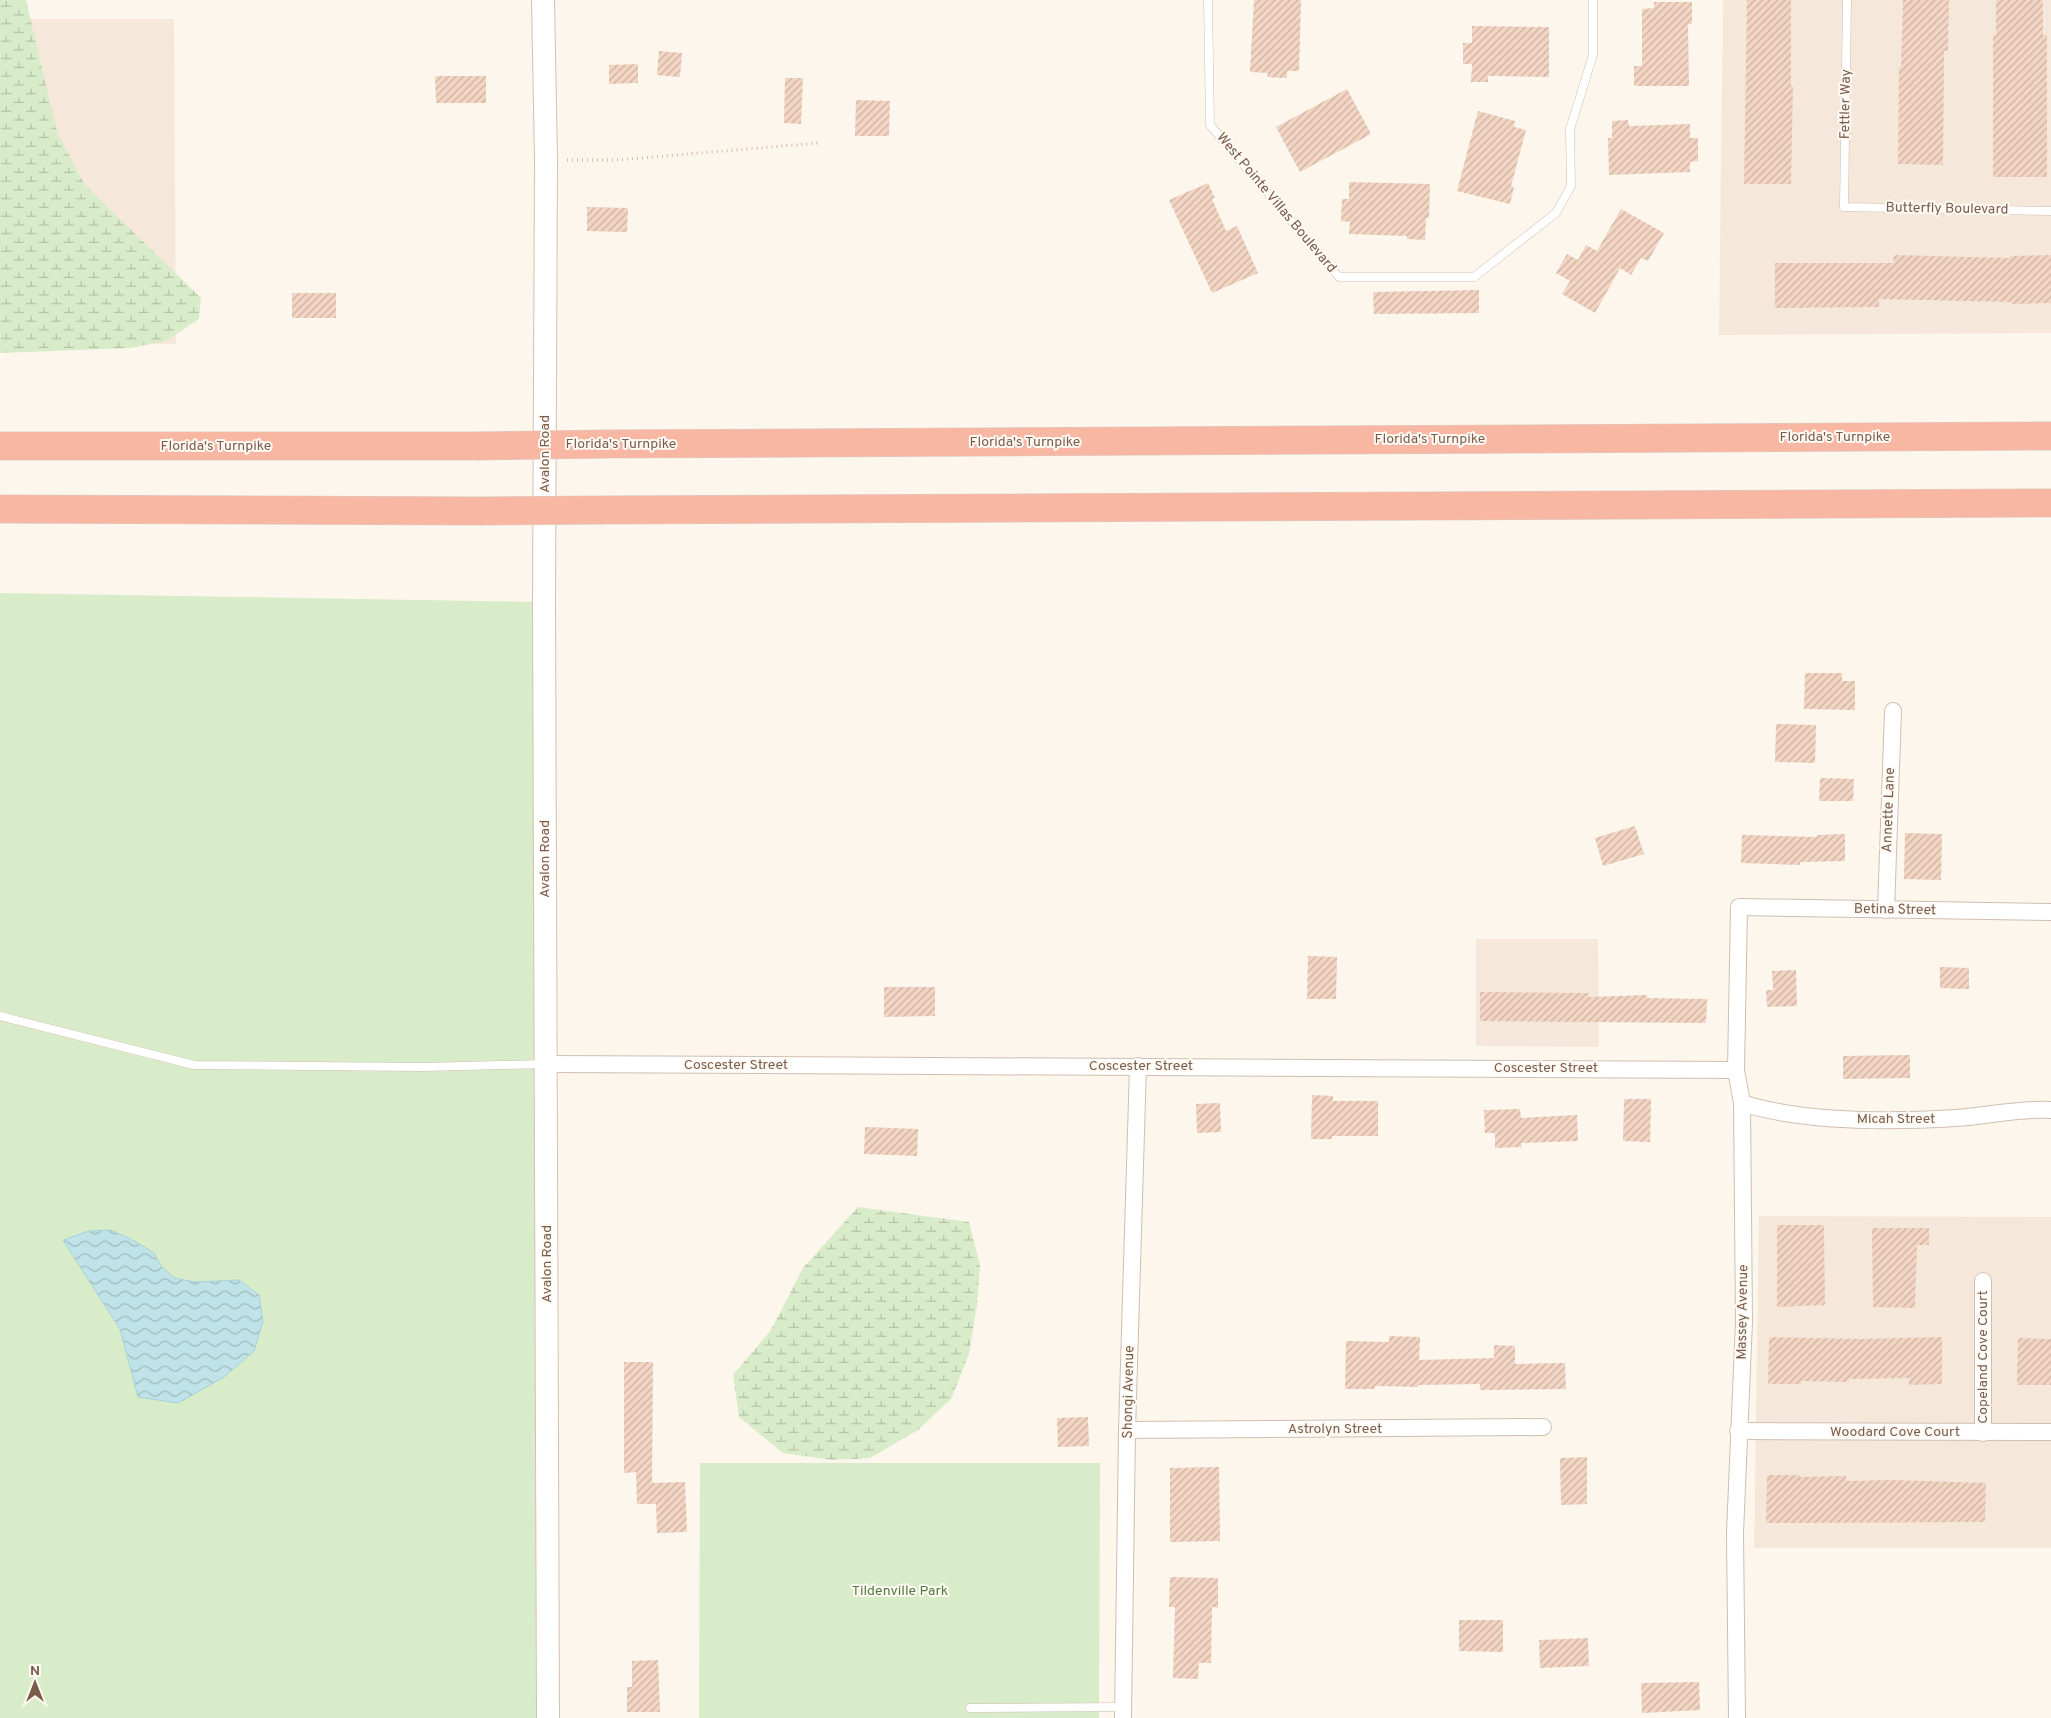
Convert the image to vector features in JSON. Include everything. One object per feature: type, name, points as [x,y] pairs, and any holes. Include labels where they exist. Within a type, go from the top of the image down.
[{"type":"highway","name":"Florida's Turnpike","points":[[0,446],[477,446],[2051,436]]},
{"type":"highway","points":[[0,509],[603,510],[2051,502]]},
{"type":"main road","name":"Avalon Road","points":[[544,0],[546,160],[544,622],[548,1718]]},
{"type":"street","name":"Annette Lane","points":[[1886,910],[1892,711]]},
{"type":"street","name":"Betina Street","points":[[1739,908],[2051,912]]},
{"type":"street","name":"Massey Avenue","points":[[1737,1718],[1735,1533],[1744,1322],[1742,1103],[1736,1070],[1739,908]]},
{"type":"street","name":"Coscester Street","points":[[547,1064],[1736,1070]]},
{"type":"street","name":"Shongi Avenue","points":[[1123,1712],[1127,1430],[1138,1066]]},
{"type":"street","name":"Micah Street","points":[[1742,1103],[1770,1112],[1804,1116],[1899,1120],[1958,1118],[2000,1112],[2051,1110]]},
{"type":"street","name":"Copeland Cove Court","points":[[1983,1281],[1983,1433]]},
{"type":"street","name":"Astrolyn Street","points":[[1127,1430],[1543,1427]]},
{"type":"street","name":"Woodard Cove Court","points":[[1738,1431],[2051,1432]]},
{"type":"lane","name":"West Pointe Villas Boulevard","points":[[1208,0],[1210,125],[1339,277],[1474,277],[1556,213],[1571,186],[1570,129],[1593,55],[1593,0]]},
{"type":"lane","name":"Fettler Way","points":[[1844,207],[1847,0]]},
{"type":"lane","name":"Butterfly Boulevard","points":[[1844,207],[2051,211]]},
{"type":"lane","points":[[0,1016],[194,1064],[424,1067],[547,1064]]},
{"type":"lane","points":[[970,1708],[1123,1712]]},
{"type":"path","points":[[546,160],[617,160],[818,143]]},
{"type":"shaded area","points":[[1723,0],[2051,0],[2051,333],[1719,335]]},
{"type":"shaded area","points":[[0,19],[174,19],[176,344],[0,343]]},
{"type":"shaded area","points":[[1476,939],[1598,939],[1599,1047],[1476,1046]]},
{"type":"shaded area","points":[[1759,1216],[2051,1217],[2051,1548],[1754,1548]]},
{"type":"green space","points":[[0,0],[26,0],[57,132],[84,184],[201,298],[199,319],[166,341],[131,348],[0,353]]},
{"type":"green space","points":[[0,593],[544,602],[548,1718],[0,1718]]},
{"type":"green space","points":[[858,1207],[969,1222],[980,1265],[977,1305],[969,1354],[951,1399],[918,1430],[870,1458],[832,1460],[783,1453],[739,1417],[733,1375],[771,1330],[803,1268]]},
{"type":"green space","name":"Tildenville Park","points":[[700,1463],[1100,1463],[1099,1718],[699,1718]]},
{"type":"water","points":[[110,1230],[131,1239],[154,1253],[161,1266],[174,1278],[195,1282],[239,1280],[259,1295],[263,1321],[254,1351],[224,1377],[178,1403],[138,1397],[120,1329],[63,1240],[89,1231]]},
{"type":"building","points":[[1254,0],[1301,0],[1299,71],[1287,71],[1287,78],[1267,77],[1268,73],[1250,72]]},
{"type":"building","points":[[1747,0],[1791,0],[1791,86],[1793,86],[1791,184],[1744,184]]},
{"type":"building","points":[[1903,0],[1949,0],[1948,51],[1944,51],[1943,165],[1898,164],[1899,67],[1901,67]]},
{"type":"building","points":[[1996,0],[2043,0],[2043,35],[2047,35],[2047,177],[1993,177],[1993,35],[1996,35]]},
{"type":"building","points":[[1654,2],[1692,2],[1692,24],[1688,24],[1689,86],[1634,86],[1634,66],[1642,66],[1642,9],[1654,8]]},
{"type":"building","points":[[1472,26],[1549,27],[1549,77],[1488,76],[1488,82],[1471,82],[1472,64],[1463,64],[1463,43],[1472,43]]},
{"type":"building","points":[[659,51],[682,53],[680,77],[657,75]]},
{"type":"building","points":[[638,64],[638,83],[609,84],[609,65]]},
{"type":"building","points":[[435,76],[486,76],[486,103],[436,103]]},
{"type":"building","points":[[785,78],[803,78],[801,124],[784,123]]},
{"type":"building","points":[[1347,89],[1371,134],[1300,172],[1276,127]]},
{"type":"building","points":[[856,100],[890,101],[889,136],[855,136]]},
{"type":"building","points":[[1478,111],[1515,121],[1514,127],[1526,130],[1511,186],[1514,187],[1510,204],[1457,191]]},
{"type":"building","points":[[1628,120],[1629,126],[1690,124],[1690,138],[1698,138],[1698,161],[1690,162],[1690,172],[1609,175],[1608,138],[1612,138],[1612,121]]},
{"type":"building","points":[[1349,182],[1430,184],[1429,218],[1426,218],[1425,240],[1407,239],[1407,236],[1349,234],[1350,222],[1341,221],[1342,199],[1349,199]]},
{"type":"building","points":[[1208,183],[1215,198],[1212,199],[1226,231],[1237,226],[1258,273],[1212,293],[1169,200]]},
{"type":"building","points":[[587,207],[628,208],[627,232],[587,231]]},
{"type":"building","points":[[1621,209],[1664,233],[1648,261],[1641,258],[1631,275],[1620,268],[1595,313],[1562,294],[1570,281],[1556,273],[1567,254],[1578,260],[1586,245],[1597,251]]},
{"type":"building","points":[[1894,255],[2010,258],[2010,256],[2051,255],[2051,303],[2011,304],[2011,302],[1879,299],[1879,307],[1775,308],[1775,263],[1893,263]]},
{"type":"building","points":[[1479,290],[1479,313],[1374,314],[1373,292]]},
{"type":"building","points":[[292,293],[336,293],[336,318],[292,318]]},
{"type":"building","points":[[1805,673],[1842,673],[1842,681],[1855,681],[1855,710],[1804,709]]},
{"type":"building","points":[[1776,724],[1816,725],[1815,763],[1775,762]]},
{"type":"building","points":[[1820,778],[1854,779],[1853,801],[1819,801]]},
{"type":"building","points":[[1635,826],[1644,854],[1603,866],[1595,838]]},
{"type":"building","points":[[1905,833],[1942,834],[1941,880],[1904,879]]},
{"type":"building","points":[[1845,834],[1845,861],[1800,862],[1800,865],[1741,863],[1742,835],[1817,837],[1817,835]]},
{"type":"building","points":[[1308,956],[1337,957],[1336,999],[1307,999]]},
{"type":"building","points":[[1940,967],[1969,968],[1969,989],[1940,988]]},
{"type":"building","points":[[1796,970],[1797,1006],[1767,1007],[1766,990],[1773,990],[1772,971]]},
{"type":"building","points":[[884,987],[935,987],[935,1016],[884,1017]]},
{"type":"building","points":[[1480,992],[1589,993],[1589,997],[1647,995],[1647,998],[1707,999],[1706,1023],[1480,1021]]},
{"type":"building","points":[[1910,1055],[1910,1078],[1843,1079],[1843,1056]]},
{"type":"building","points":[[1312,1095],[1333,1096],[1333,1101],[1378,1101],[1378,1136],[1332,1136],[1332,1139],[1311,1139]]},
{"type":"building","points":[[1624,1099],[1651,1099],[1650,1142],[1623,1141]]},
{"type":"building","points":[[1220,1103],[1221,1132],[1197,1133],[1196,1104]]},
{"type":"building","points":[[1520,1109],[1521,1118],[1577,1115],[1578,1141],[1521,1143],[1522,1147],[1495,1148],[1495,1133],[1485,1133],[1484,1110]]},
{"type":"building","points":[[865,1127],[918,1129],[917,1156],[864,1154]]},
{"type":"building","points":[[1777,1225],[1824,1225],[1825,1305],[1777,1307]]},
{"type":"building","points":[[1872,1228],[1929,1228],[1929,1245],[1917,1245],[1915,1308],[1873,1307]]},
{"type":"building","points":[[1389,1336],[1420,1337],[1419,1360],[1494,1358],[1494,1345],[1515,1346],[1515,1364],[1565,1363],[1566,1389],[1480,1390],[1480,1384],[1418,1385],[1418,1387],[1375,1386],[1375,1389],[1345,1389],[1346,1341],[1389,1342]]},
{"type":"building","points":[[1769,1337],[1861,1339],[1942,1337],[1942,1384],[1909,1385],[1909,1378],[1849,1379],[1849,1382],[1801,1381],[1801,1384],[1768,1384]]},
{"type":"building","points":[[2018,1338],[2051,1339],[2051,1385],[2017,1385]]},
{"type":"building","points":[[624,1362],[653,1362],[652,1483],[685,1482],[687,1532],[657,1533],[656,1504],[637,1504],[636,1472],[624,1473]]},
{"type":"building","points":[[1088,1417],[1089,1446],[1058,1447],[1057,1418]]},
{"type":"building","points":[[1587,1457],[1587,1504],[1561,1505],[1560,1458]]},
{"type":"building","points":[[1219,1467],[1220,1541],[1170,1542],[1170,1468]]},
{"type":"building","points":[[1767,1475],[1800,1475],[1800,1477],[1846,1476],[1846,1481],[1891,1480],[1986,1483],[1985,1522],[1766,1523]]},
{"type":"building","points":[[1170,1577],[1218,1578],[1218,1608],[1212,1607],[1211,1663],[1199,1663],[1198,1679],[1173,1678],[1175,1607],[1169,1607]]},
{"type":"building","points":[[1459,1620],[1503,1620],[1503,1652],[1459,1651]]},
{"type":"building","points":[[1588,1638],[1589,1666],[1540,1668],[1539,1640]]},
{"type":"building","points":[[658,1660],[660,1712],[627,1712],[627,1687],[632,1687],[632,1661]]},
{"type":"building","points":[[1699,1682],[1700,1710],[1642,1713],[1641,1683]]}]
